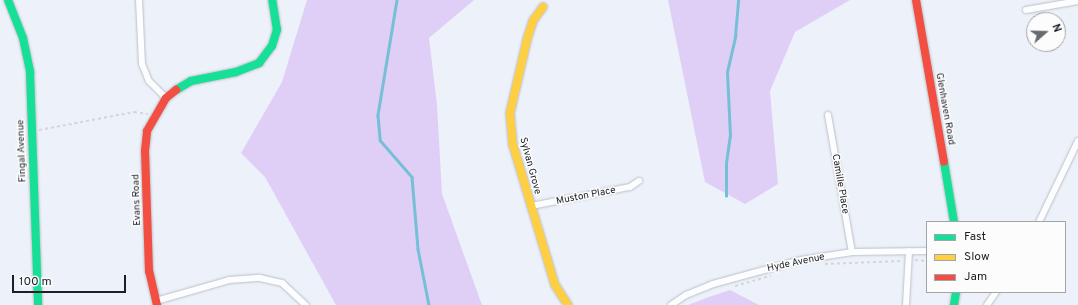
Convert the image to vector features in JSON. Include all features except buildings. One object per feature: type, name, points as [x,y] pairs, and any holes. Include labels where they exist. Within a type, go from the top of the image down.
[{"type":"street","name":"Fingal Avenue","points":[[8,0],[23,38],[30,72],[38,305]]},
{"type":"street","points":[[138,0],[142,64],[149,82],[166,98],[191,81],[236,72],[259,63],[272,46],[277,30],[272,0]]},
{"type":"street","name":"Glenhaven Road","points":[[916,0],[954,221]]},
{"type":"street","points":[[1026,10],[1078,1]]},
{"type":"street","name":"Sylvan Grove","points":[[543,7],[533,21],[526,40],[510,114],[513,145],[555,286],[568,305]]},
{"type":"street","name":"Evans Road","points":[[157,303],[149,271],[145,151],[147,131],[166,98]]},
{"type":"street","name":"Camille Place","points":[[828,116],[852,252]]},
{"type":"street","points":[[1039,221],[1078,141]]},
{"type":"street","name":"Muston Place","points":[[531,206],[630,187],[639,181]]},
{"type":"street","points":[[906,305],[909,251]]},
{"type":"street","name":"Hyde Avenue","points":[[671,305],[686,295],[713,284],[801,260],[852,252],[926,251]]},
{"type":"street","points":[[157,303],[229,280],[260,278],[282,283],[306,305]]},
{"type":"street","points":[[954,305],[956,293]]},
{"type":"street","points":[[987,305],[995,293]]},
{"type":"path","points":[[31,131],[134,112],[154,118]]},
{"type":"path","points":[[818,265],[908,260],[926,261]]},
{"type":"path","points":[[735,286],[775,275]]},
{"type":"shaded area","points":[[307,0],[474,0],[429,38],[437,105],[442,194],[482,305],[336,305],[265,177],[241,153],[282,82]]},
{"type":"shaded area","points":[[668,0],[850,0],[795,32],[770,91],[778,184],[745,204],[705,182]]},
{"type":"shaded area","points":[[730,290],[759,305],[688,305],[709,297]]},
{"type":"waterway","points":[[397,0],[378,115],[380,140],[412,177],[418,249],[429,305]]},
{"type":"waterway","points":[[726,196],[726,163],[730,136],[727,72],[735,36],[738,0]]},
{"type":"traffic: fast","points":[[8,0],[23,38],[30,72],[38,305]]},
{"type":"traffic: fast","points":[[176,90],[191,81],[236,72],[259,63],[272,46],[277,30],[272,0]]},
{"type":"traffic: fast","points":[[944,162],[954,221]]},
{"type":"traffic: fast","points":[[954,305],[956,293]]},
{"type":"traffic: slow","points":[[543,7],[533,21],[527,40],[510,113],[513,145],[555,285],[568,305]]},
{"type":"traffic: jam","points":[[916,0],[944,162]]},
{"type":"traffic: jam","points":[[157,305],[149,271],[145,151],[147,131],[166,98],[176,90]]}]
